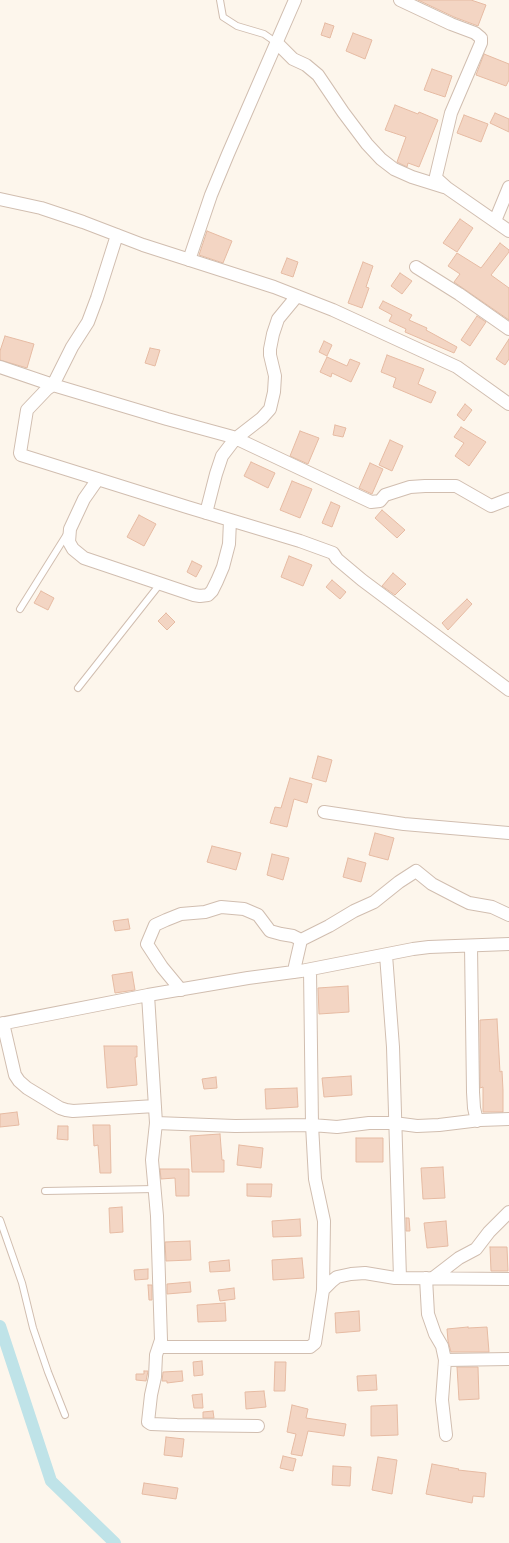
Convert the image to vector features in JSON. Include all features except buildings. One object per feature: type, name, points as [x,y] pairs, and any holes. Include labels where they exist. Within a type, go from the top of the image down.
[{"type":"street","points":[[189,260],[223,167],[295,0]]},
{"type":"street","points":[[400,0],[451,24],[475,33],[481,38],[481,43],[451,113],[436,172],[437,179],[447,188],[509,230]]},
{"type":"street","points":[[276,43],[293,59],[318,75],[343,112],[367,144],[381,159],[394,169],[412,177],[447,188]]},
{"type":"street","points":[[495,221],[509,187]]},
{"type":"street","points":[[0,199],[41,208],[189,260],[274,287],[333,310],[457,367],[509,404]]},
{"type":"street","points":[[117,235],[88,322],[74,342],[53,385],[28,408],[20,453],[23,456],[300,541],[333,553],[337,559],[362,580],[509,690]]},
{"type":"street","points":[[416,266],[509,329]]},
{"type":"street","points":[[206,513],[220,461],[228,448],[236,438],[262,418],[270,409],[274,392],[275,376],[270,355],[273,334],[278,319],[296,296]]},
{"type":"street","points":[[0,367],[53,385],[236,438],[371,502],[380,501],[385,495],[410,487],[425,486],[456,486],[491,506],[509,499]]},
{"type":"street","points":[[98,479],[84,499],[70,529],[69,542],[73,549],[84,558],[160,584],[200,596],[208,594],[212,591],[220,574],[230,544],[230,520]]},
{"type":"street","points":[[324,812],[404,824],[509,833]]},
{"type":"street","points":[[301,940],[354,911],[374,902],[399,882],[416,871],[432,884],[469,903],[492,907],[509,915]]},
{"type":"street","points":[[181,990],[162,967],[147,944],[155,925],[166,920],[181,914],[205,912],[222,907],[244,909],[258,915],[270,931],[293,936],[301,940]]},
{"type":"street","points":[[295,972],[301,940]]},
{"type":"street","points":[[155,1106],[73,1111],[60,1108],[27,1088],[19,1081],[15,1075],[2,1024],[148,995],[248,978],[310,970],[429,947],[509,944]]},
{"type":"street","points":[[471,946],[473,1092],[474,1108],[477,1120]]},
{"type":"street","points":[[386,955],[393,1047],[394,1123],[400,1278]]},
{"type":"street","points":[[160,1347],[313,1346],[317,1333],[323,1290],[324,1221],[315,1179],[312,1125],[310,970]]},
{"type":"street","points":[[148,995],[156,1122],[153,1149],[161,1340],[160,1347],[156,1355],[154,1380],[147,1419],[149,1423],[176,1425],[258,1426]]},
{"type":"street","points":[[156,1122],[235,1126],[312,1125],[343,1127],[369,1123],[394,1123],[428,1126],[477,1120],[509,1119]]},
{"type":"street","points":[[430,1278],[459,1258],[476,1249],[489,1232],[509,1212]]},
{"type":"street","points":[[323,1290],[332,1281],[343,1275],[365,1273],[400,1278],[509,1279]]},
{"type":"street","points":[[430,1278],[428,1314],[435,1334],[442,1346],[446,1360],[442,1400],[446,1435]]},
{"type":"street","points":[[446,1360],[509,1359]]},
{"type":"lane","points":[[220,0],[223,17],[237,26],[264,34],[276,43]]},
{"type":"lane","points":[[20,609],[70,529]]},
{"type":"lane","points":[[78,688],[160,584]]},
{"type":"lane","points":[[45,1191],[155,1189]]},
{"type":"lane","points":[[0,1220],[22,1284],[33,1328],[65,1415]]},
{"type":"waterway","points":[[0,1326],[51,1481],[115,1543]]}]
